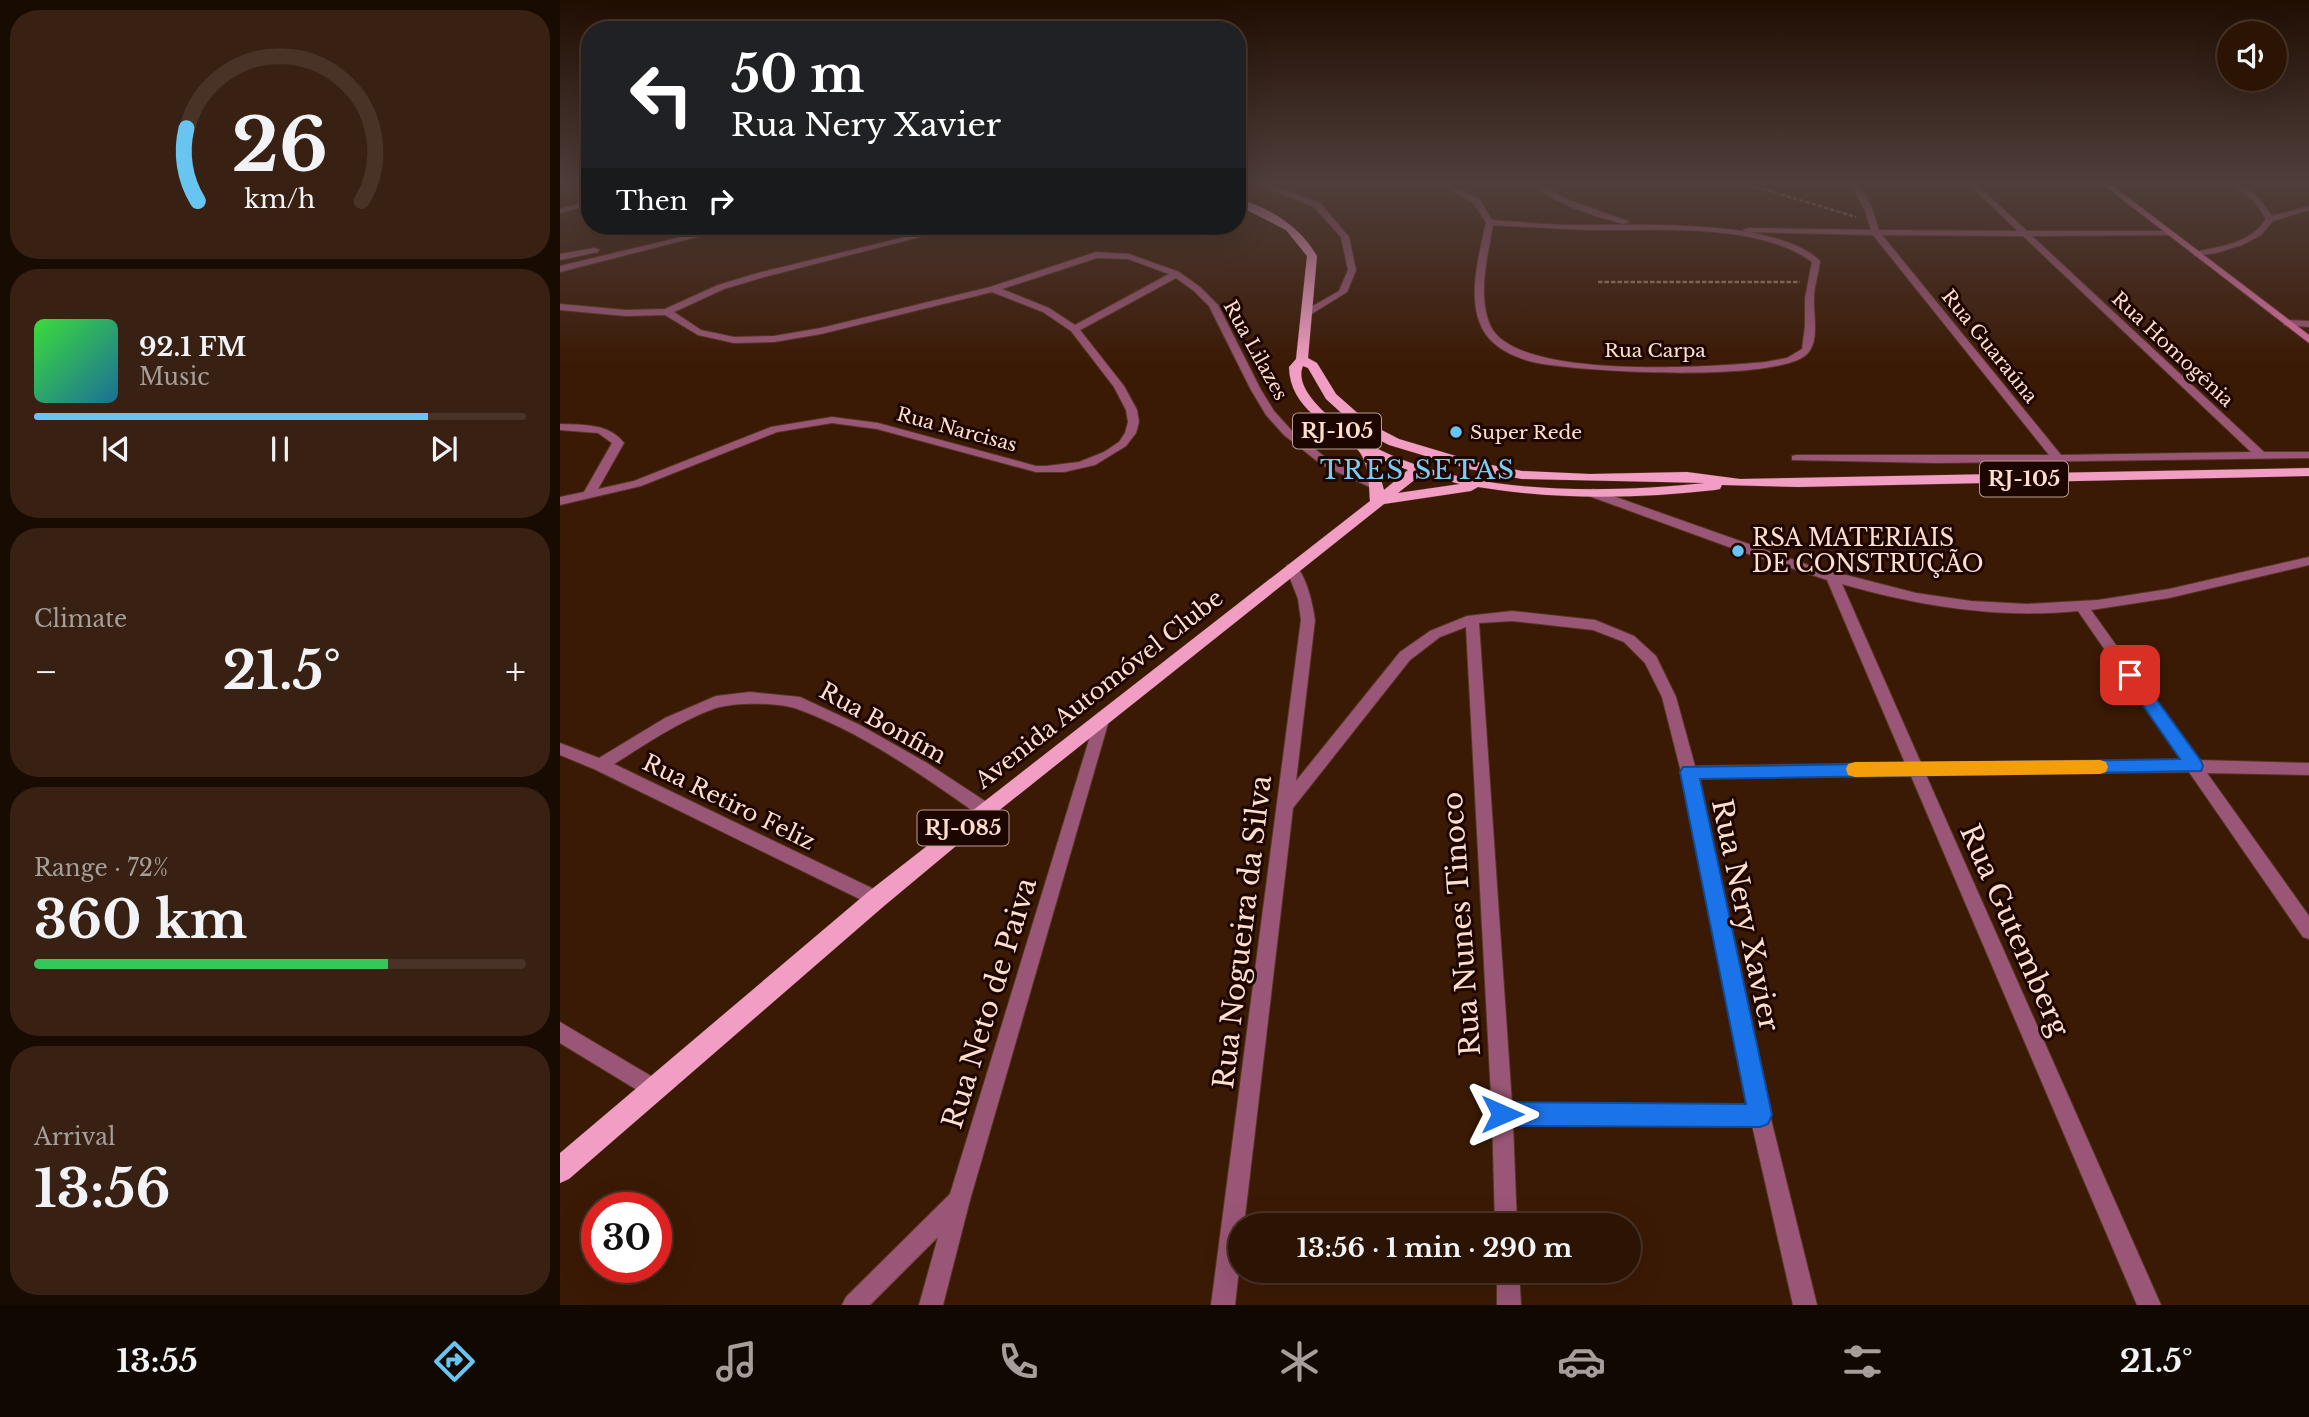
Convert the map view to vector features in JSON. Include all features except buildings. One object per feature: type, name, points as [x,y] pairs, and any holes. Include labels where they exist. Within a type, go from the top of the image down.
[{"type":"main road","name":"RJ-105","points":[[1306,244],[1312,256],[1302,360],[1295,367],[1295,378],[1301,396],[1328,423],[1361,445],[1419,470],[1533,491],[1667,492],[1740,482]]},
{"type":"main road","name":"RJ-105","points":[[1302,360],[1313,366],[1331,396],[1365,427],[1394,442],[1474,466],[1522,475],[1590,478],[1687,476],[1740,482],[2309,472]]},
{"type":"main road","points":[[1394,442],[1419,470],[1474,466]]},
{"type":"main road","points":[[1361,445],[1377,475],[1377,494],[1485,484]]},
{"type":"main road","name":"Avenida Automóvel Clube","points":[[560,1170],[876,899],[985,810],[1292,568],[1377,494],[1419,470]]},
{"type":"street","points":[[560,257],[620,244]]},
{"type":"street","points":[[560,269],[663,244]]},
{"type":"street","points":[[560,307],[626,313],[667,312],[721,287],[880,244]]},
{"type":"street","points":[[1307,313],[1343,292],[1352,270],[1346,244]]},
{"type":"street","name":"Rua Carpa","points":[[1487,244],[1480,289],[1484,320],[1492,337],[1507,348],[1560,366],[1620,370],[1760,366],[1791,359],[1806,350],[1815,261],[1802,251],[1774,244]]},
{"type":"street","name":"Rua Guaraúna","points":[[1885,244],[2058,459]]},
{"type":"street","name":"Rua Homogênia","points":[[2036,244],[2260,455]]},
{"type":"street","points":[[2184,244],[2309,340]]},
{"type":"street","points":[[2197,254],[2223,250],[2237,244]]},
{"type":"street","name":"Rua Lilazes","points":[[667,312],[698,332],[734,340],[774,339],[821,331],[993,289],[1096,255],[1129,257],[1176,274],[1213,305],[1270,413],[1288,433],[1326,463],[1377,494]]},
{"type":"street","points":[[1074,330],[1176,274]]},
{"type":"street","name":"Rua Narcisas","points":[[560,501],[636,484],[775,429],[832,420],[878,425],[1036,469],[1068,469],[1098,460],[1120,448],[1130,436],[1135,420],[1126,394],[1074,330],[1034,305],[993,289]]},
{"type":"street","points":[[2287,323],[2309,324]]},
{"type":"street","points":[[560,427],[607,432],[615,437],[618,443],[588,496]]},
{"type":"street","points":[[1796,458],[1938,460],[2309,455]]},
{"type":"street","points":[[1938,460],[1956,480]]},
{"type":"street","points":[[1593,493],[1832,577],[1959,606],[2027,609],[2082,607],[2182,591],[2309,561]]},
{"type":"street","name":"Rua Nogueira da Silva","points":[[1223,1305],[1308,620],[1305,599],[1292,568]]},
{"type":"street","name":"Rua Gutemberg","points":[[1832,577],[2149,1305]]},
{"type":"street","points":[[2082,607],[2309,931]]},
{"type":"street","name":"Rua Nery Xavier","points":[[1286,805],[1405,656],[1435,634],[1472,620],[1512,615],[1595,625],[1629,639],[1651,660],[1669,697],[1689,772],[1760,1115],[1805,1305]]},
{"type":"street","name":"Rua Nunes Tinoco","points":[[1472,620],[1506,1213]]},
{"type":"street","name":"Rua Bonfim","points":[[600,765],[670,722],[716,702],[750,698],[800,703],[899,754],[985,810]]},
{"type":"street","name":"Rua Neto de Paiva","points":[[931,1305],[959,1200],[1103,718]]},
{"type":"street","name":"Rua Retiro Feliz","points":[[560,749],[600,765],[876,899]]},
{"type":"street","points":[[1689,772],[2194,766],[2309,769]]},
{"type":"street","points":[[560,1032],[654,1089]]},
{"type":"street","points":[[1502,1114],[1760,1115]]},
{"type":"street","points":[[854,1305],[959,1200]]},
{"type":"street","points":[[1508,1283],[1509,1305]]},
{"type":"path","points":[[1598,282],[1811,282]]},
{"type":"slow traffic","points":[[1855,769],[2100,767]]},
{"type":"place","name":"Super Rede","points":[[1456,432]]},
{"type":"place","name":"RSA MATERIAIS DE CONSTRUÇÃO","points":[[1738,551]]},
{"type":"district","name":"TRES SETAS","points":[[1418,470]]},
{"type":"route","points":[[1502,1114],[1760,1115],[1689,772],[2194,766],[2130,675]]}]
